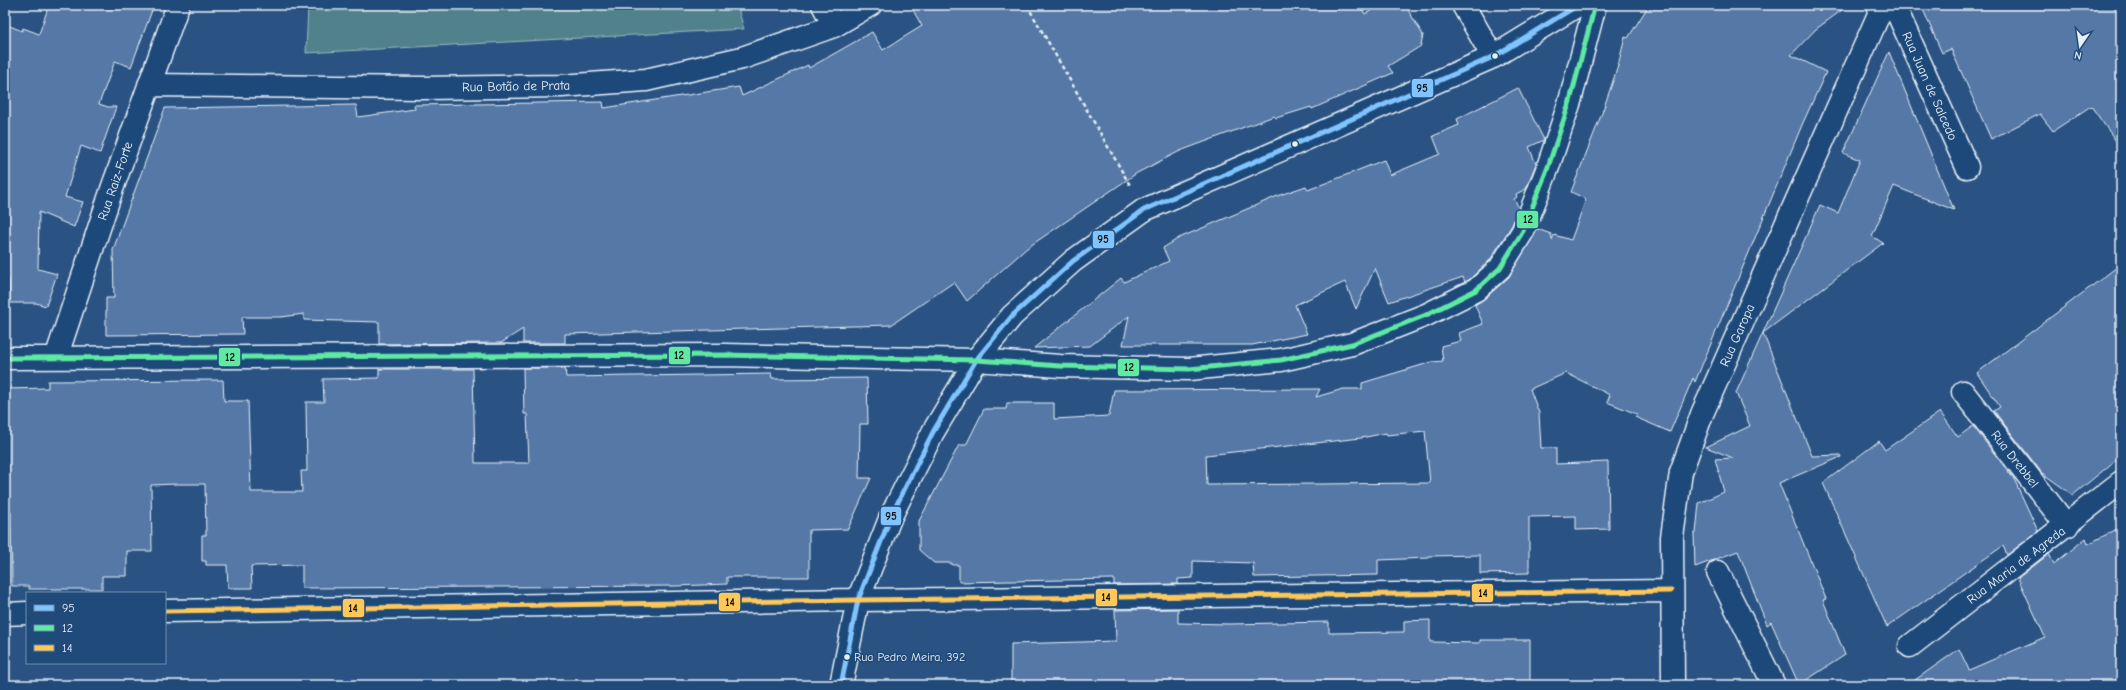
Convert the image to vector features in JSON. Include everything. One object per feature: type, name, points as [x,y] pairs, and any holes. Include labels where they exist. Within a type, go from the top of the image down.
[{"type":"street","name":"Rua Raiz-Forte","points":[[56,358],[112,188],[178,5]]},
{"type":"street","points":[[823,5],[834,26]]},
{"type":"street","name":"Rua Botão de Prata","points":[[149,85],[423,88],[561,86],[646,80],[742,58],[834,26],[870,5]]},
{"type":"street","points":[[1463,5],[1492,57]]},
{"type":"street","points":[[840,685],[858,600],[891,516],[933,432],[976,360],[1012,316],[1062,271],[1144,210],[1492,57],[1578,5]]},
{"type":"street","points":[[5,358],[724,355],[976,360],[1060,366],[1189,369],[1280,360],[1352,344],[1426,315],[1476,290],[1500,268],[1523,231],[1548,168],[1570,101],[1595,5]]},
{"type":"street","name":"Rua Garopa","points":[[1673,685],[1671,592],[1672,537],[1681,472],[1702,414],[1883,5]]},
{"type":"street","name":"Rua Juan de Salcedo","points":[[1894,5],[1967,167]]},
{"type":"street","name":"Rua Drebbel","points":[[1963,392],[2067,526]]},
{"type":"street","name":"Rua Maria de Agreda","points":[[1910,646],[2067,526],[2121,482]]},
{"type":"street","points":[[1718,572],[1774,685]]},
{"type":"street","points":[[166,611],[858,600],[1671,592]]},
{"type":"street","points":[[5,614],[26,613]]},
{"type":"path","points":[[1027,5],[1144,210]]},
{"type":"green space","points":[[308,5],[737,5],[744,29],[306,53]]},
{"type":"building","points":[[49,5],[154,5],[131,67],[115,61],[99,104],[108,107],[116,107],[100,153],[81,146],[65,197],[83,202],[74,227],[39,212],[38,269],[57,274],[46,306],[36,303],[10,303],[9,279],[5,279],[5,24],[22,31],[23,28],[39,34]]},
{"type":"building","points":[[910,5],[1360,5],[1365,14],[1381,5],[1405,5],[1423,35],[1421,46],[1388,66],[1393,73],[1312,109],[1311,107],[1276,118],[1274,116],[1180,151],[1137,173],[1027,248],[967,301],[954,282],[891,325],[565,334],[565,343],[523,343],[523,329],[501,343],[379,344],[379,322],[304,320],[304,314],[281,317],[242,317],[243,334],[106,335],[106,298],[114,298],[113,250],[165,108],[356,105],[358,117],[415,109],[414,105],[603,102],[604,108],[739,87],[742,96],[808,65],[809,68],[872,32],[883,50],[922,26]]},
{"type":"building","points":[[1649,5],[1849,5],[1816,29],[1791,55],[1826,72],[1802,125],[1695,382],[1693,378],[1670,432],[1635,417],[1637,414],[1607,402],[1610,395],[1566,373],[1530,389],[1539,413],[1541,448],[1556,448],[1556,464],[1608,462],[1609,529],[1576,530],[1576,516],[1529,517],[1529,573],[1480,574],[1480,555],[1429,556],[1429,558],[1378,560],[1378,575],[1254,577],[1253,563],[1193,561],[1193,578],[1178,579],[1178,584],[1114,585],[1114,579],[959,582],[959,565],[952,565],[952,563],[934,563],[919,550],[919,521],[959,445],[966,445],[984,409],[1006,409],[1007,403],[1054,403],[1054,419],[1109,416],[1114,390],[1320,389],[1316,397],[1343,389],[1362,389],[1362,383],[1432,362],[1443,361],[1441,346],[1461,341],[1459,333],[1483,324],[1475,305],[1509,277],[1537,229],[1551,234],[1552,240],[1554,235],[1571,240],[1586,199],[1571,192],[1602,113],[1618,66],[1625,37],[1628,38]],"holes":[[[1425,431],[1430,483],[1207,485],[1206,455],[1361,438],[1386,433],[1387,435]]]},
{"type":"building","points":[[1921,5],[2121,5],[2121,148],[2091,106],[2053,131],[2040,114],[1991,139],[1951,49],[1942,53]]},
{"type":"building","points":[[1889,52],[1954,210],[1894,186],[1872,236],[1883,243],[1763,333],[1812,456],[1840,455],[1841,457],[1779,483],[1826,599],[1823,600],[1845,655],[1799,685],[1771,622],[1767,625],[1738,551],[1695,567],[1694,534],[1696,533],[1699,503],[1724,492],[1715,459],[1733,458],[1706,447],[1750,426],[1736,393],[1820,205],[1838,213],[1860,160],[1843,153]]},
{"type":"building","points":[[1518,88],[1544,140],[1529,147],[1536,164],[1526,189],[1516,194],[1517,197],[1514,199],[1519,208],[1512,225],[1490,260],[1469,280],[1465,282],[1463,277],[1389,302],[1375,268],[1356,309],[1345,282],[1295,305],[1307,334],[1252,345],[1123,345],[1129,316],[1090,346],[1034,348],[1121,278],[1124,282],[1169,261],[1163,248],[1179,238],[1280,195],[1306,186],[1308,190],[1384,160],[1390,175],[1440,154],[1433,136],[1459,125],[1457,119]]},
{"type":"building","points":[[2121,264],[2121,456],[2073,495],[2042,473],[1994,411],[2000,407],[1977,373]]},
{"type":"building","points":[[523,368],[565,368],[566,377],[771,374],[772,379],[867,378],[868,424],[860,424],[859,478],[871,478],[848,529],[809,530],[809,577],[727,577],[727,584],[676,586],[302,588],[302,565],[251,566],[252,588],[228,588],[227,565],[206,565],[206,561],[202,561],[202,535],[206,535],[205,484],[176,484],[151,485],[152,551],[127,551],[127,576],[102,576],[102,589],[29,589],[29,586],[12,586],[11,512],[5,512],[5,389],[48,388],[48,381],[223,380],[224,401],[248,401],[251,492],[302,492],[301,471],[307,471],[306,402],[324,402],[323,379],[379,378],[379,369],[473,369],[475,463],[529,463],[527,414],[524,414]]},
{"type":"building","points":[[1940,412],[1958,437],[1973,426],[2014,479],[2038,531],[2007,555],[2003,546],[1887,627],[1823,483],[1879,441],[1885,450]]},
{"type":"building","points":[[2121,527],[2121,675],[2107,685],[1908,685],[1959,649],[1969,670],[2045,637],[2018,578],[2049,554],[2054,564],[2086,538],[2088,544]]},
{"type":"building","points":[[1178,609],[1178,623],[1229,624],[1329,622],[1329,633],[1404,632],[1404,621],[1430,620],[1430,642],[1480,643],[1480,640],[1530,640],[1530,685],[1011,685],[1011,644],[1116,641],[1115,610]]},
{"type":"transit line","name":"95","points":[[841,685],[858,600],[891,516],[933,432],[976,360],[1012,316],[1073,261],[1144,210],[1493,57],[1578,5]]},
{"type":"transit line","name":"12","points":[[5,358],[724,355],[976,360],[1060,366],[1189,369],[1281,360],[1352,344],[1426,315],[1476,290],[1500,268],[1523,231],[1548,167],[1570,101],[1595,5]]},
{"type":"transit line","name":"14","points":[[166,611],[858,600],[1671,591]]},
{"type":"place","name":"Rua Pedro Meira, 392","points":[[847,657]]}]
